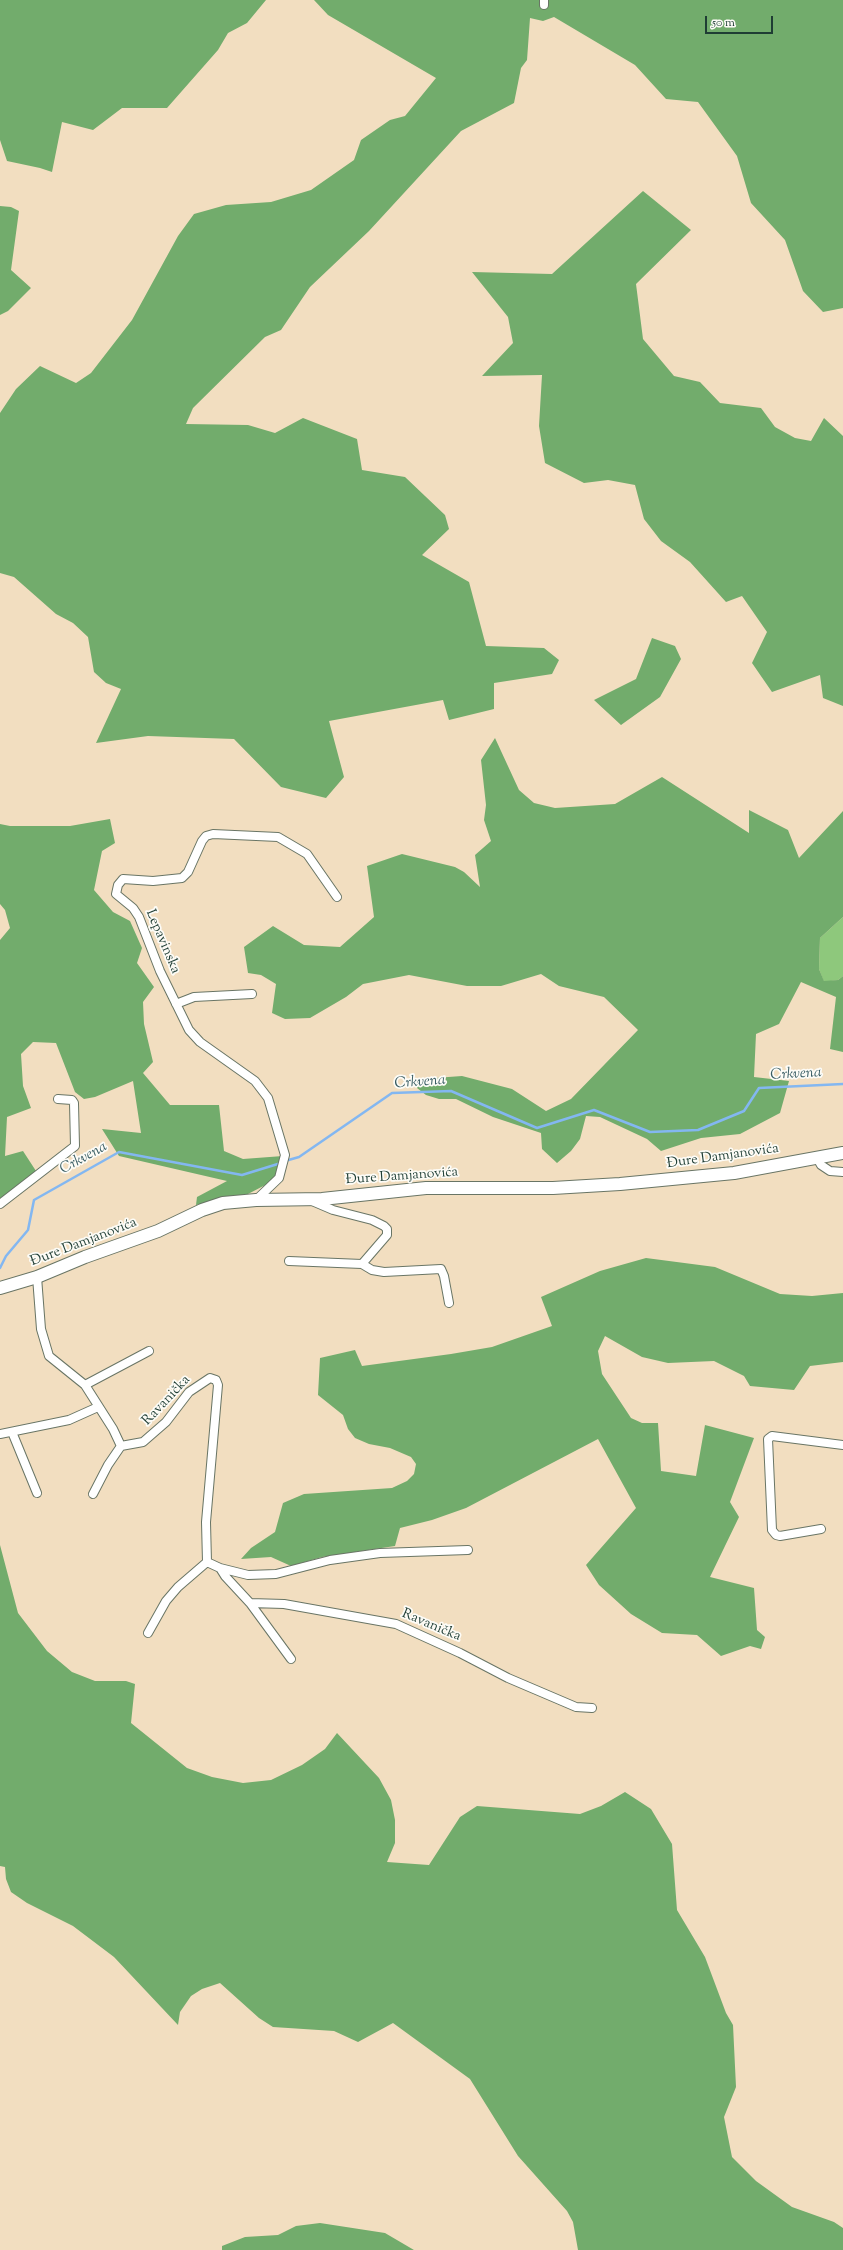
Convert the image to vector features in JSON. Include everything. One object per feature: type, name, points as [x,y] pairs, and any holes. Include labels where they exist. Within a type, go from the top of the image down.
[{"type":"main road","name":"Đure Damjanovića","points":[[0,1288],[37,1277],[85,1257],[158,1231],[202,1210],[223,1203],[256,1200],[309,1199],[426,1188],[553,1188],[620,1184],[734,1173],[843,1153]]},
{"type":"street","name":"Lepavinska","points":[[256,1200],[279,1178],[284,1166],[285,1155],[268,1098],[255,1081],[200,1042],[189,1030],[149,947],[139,917],[133,908],[116,894],[123,879],[153,881],[182,878],[194,863],[202,841],[206,836],[213,834],[278,837],[307,854],[337,897]]},
{"type":"street","points":[[176,1004],[194,997],[252,994]]},
{"type":"street","points":[[0,1204],[75,1146],[74,1103],[72,1100],[58,1099]]},
{"type":"street","points":[[817,1158],[821,1165],[830,1171],[843,1172]]},
{"type":"street","points":[[309,1199],[333,1210],[372,1220],[387,1228],[388,1232],[386,1237],[362,1264]]},
{"type":"street","points":[[289,1262],[362,1264],[372,1270],[384,1272],[441,1269],[444,1276],[449,1303]]},
{"type":"street","points":[[37,1277],[41,1330],[49,1356],[85,1385],[113,1429],[121,1446],[108,1465],[93,1494]]},
{"type":"street","points":[[85,1385],[149,1351]]},
{"type":"street","name":"Ravanička","points":[[121,1446],[143,1442],[166,1422],[189,1392],[205,1380],[210,1378],[216,1380],[218,1385],[206,1522],[207,1562]]},
{"type":"street","points":[[0,1434],[69,1420],[98,1407]]},
{"type":"street","points":[[12,1432],[37,1493]]},
{"type":"street","points":[[821,1529],[780,1536],[776,1535],[772,1530],[768,1439],[772,1436],[843,1445]]},
{"type":"street","points":[[148,1633],[166,1601],[178,1586],[207,1562],[220,1568],[248,1575],[276,1574],[330,1560],[380,1553],[468,1550]]},
{"type":"street","points":[[220,1568],[225,1576],[250,1602],[291,1659]]},
{"type":"street","name":"Ravanička","points":[[250,1602],[284,1604],[396,1624],[460,1653],[508,1678],[576,1707],[592,1708]]},
{"type":"green space","points":[[0,0],[266,0],[247,23],[228,33],[218,50],[167,108],[122,108],[93,130],[62,122],[52,172],[7,161],[0,140]]},
{"type":"green space","points":[[314,0],[843,0],[843,308],[823,312],[803,291],[785,240],[751,203],[737,156],[698,102],[666,99],[635,65],[554,17],[543,21],[530,18],[527,60],[521,68],[514,103],[461,131],[369,231],[310,287],[281,330],[265,337],[193,408],[186,424],[248,425],[275,433],[303,418],[357,439],[362,470],[405,477],[445,515],[449,529],[422,555],[469,582],[486,646],[544,648],[559,660],[552,674],[494,683],[494,709],[449,720],[443,700],[329,721],[344,777],[326,798],[281,787],[234,739],[148,736],[96,743],[121,689],[106,683],[94,672],[88,637],[73,623],[56,614],[14,577],[0,573],[0,413],[16,389],[40,366],[76,383],[91,373],[132,320],[178,236],[194,214],[226,205],[271,202],[311,190],[354,160],[361,140],[390,120],[405,116],[436,78],[328,15]]},
{"type":"green space","points":[[643,191],[691,230],[636,284],[643,339],[674,376],[700,382],[720,403],[761,408],[775,427],[795,438],[811,441],[824,418],[843,436],[843,706],[823,698],[820,675],[772,692],[752,663],[767,632],[742,596],[726,602],[690,562],[661,541],[644,519],[635,485],[608,480],[584,483],[545,463],[539,426],[542,375],[482,376],[513,343],[508,317],[472,272],[552,274]]},
{"type":"green space","points":[[0,206],[11,207],[19,211],[11,270],[31,288],[8,311],[0,315]]},
{"type":"green space","points":[[652,638],[675,646],[681,659],[660,697],[621,725],[594,700],[636,679]]},
{"type":"green space","points":[[495,738],[519,790],[534,803],[555,808],[615,804],[662,777],[749,833],[749,810],[788,830],[799,858],[843,811],[843,917],[820,938],[819,969],[824,981],[838,980],[843,976],[843,1052],[830,1049],[836,997],[801,982],[779,1024],[756,1034],[754,1077],[789,1081],[780,1113],[740,1134],[701,1138],[661,1151],[647,1139],[600,1117],[586,1116],[580,1139],[571,1151],[557,1163],[542,1149],[541,1133],[493,1117],[456,1099],[439,1099],[426,1095],[417,1088],[421,1079],[462,1076],[512,1089],[546,1111],[571,1099],[638,1030],[604,997],[559,986],[541,974],[501,986],[467,986],[409,975],[363,984],[346,997],[310,1018],[285,1019],[272,1013],[276,984],[261,975],[248,973],[244,947],[273,926],[304,945],[340,947],[374,917],[367,866],[402,854],[455,867],[464,872],[480,887],[475,855],[491,841],[484,820],[486,805],[481,760]]},
{"type":"green space","points":[[110,819],[115,843],[102,851],[94,890],[113,912],[130,921],[142,948],[137,963],[154,987],[143,1002],[144,1024],[153,1062],[143,1073],[170,1105],[219,1105],[224,1151],[243,1159],[283,1156],[275,1180],[246,1195],[196,1205],[197,1197],[227,1181],[119,1156],[102,1129],[141,1133],[133,1081],[95,1097],[84,1099],[75,1092],[56,1043],[33,1042],[21,1054],[23,1086],[31,1108],[7,1117],[5,1156],[23,1151],[36,1171],[0,1199],[0,940],[10,928],[5,910],[0,904],[0,824],[10,826],[70,826]]},
{"type":"green space","points":[[843,917],[843,976],[838,980],[824,982],[819,969],[820,938]]},
{"type":"green space","points":[[646,1258],[715,1267],[780,1294],[812,1296],[843,1293],[843,1362],[810,1366],[794,1390],[750,1386],[744,1376],[714,1361],[668,1363],[642,1357],[605,1336],[598,1351],[602,1374],[631,1418],[642,1423],[658,1423],[661,1471],[696,1476],[705,1425],[754,1438],[730,1502],[739,1517],[710,1577],[754,1588],[757,1630],[765,1637],[761,1649],[750,1646],[721,1656],[697,1635],[662,1633],[631,1614],[599,1585],[586,1565],[636,1508],[598,1439],[466,1508],[432,1520],[400,1528],[395,1546],[322,1557],[291,1566],[271,1557],[241,1559],[251,1548],[275,1532],[283,1503],[304,1494],[392,1488],[407,1481],[414,1474],[416,1464],[411,1457],[390,1448],[369,1444],[355,1438],[348,1429],[343,1415],[318,1395],[320,1358],[355,1350],[362,1366],[492,1347],[552,1326],[541,1297],[600,1271]]},
{"type":"green space","points":[[0,1545],[18,1613],[47,1651],[72,1672],[95,1681],[126,1681],[135,1684],[131,1723],[187,1768],[212,1777],[243,1783],[271,1780],[302,1765],[325,1749],[337,1733],[379,1778],[391,1800],[395,1820],[395,1843],[387,1862],[429,1865],[460,1817],[477,1806],[580,1814],[601,1806],[625,1792],[651,1809],[672,1844],[677,1910],[705,1957],[726,2013],[733,2025],[736,2087],[724,2117],[732,2157],[756,2181],[792,2207],[834,2222],[843,2228],[843,2250],[578,2250],[573,2222],[567,2211],[518,2156],[470,2079],[393,2023],[358,2042],[334,2031],[273,2027],[259,2018],[220,1983],[202,1989],[191,1996],[180,2012],[178,2025],[114,1957],[73,1926],[27,1903],[11,1892],[6,1879],[5,1867],[0,1866]]},
{"type":"green space","points":[[320,2223],[385,2233],[414,2250],[222,2250],[222,2246],[245,2237],[278,2235],[296,2226]]},
{"type":"waterway","name":"Crkvena","points":[[285,1161],[299,1157],[392,1093],[451,1091],[537,1128],[594,1110],[650,1132],[698,1130],[744,1111],[759,1088],[843,1084]]},
{"type":"waterway","name":"Crkvena","points":[[0,1268],[6,1256],[28,1230],[34,1200],[119,1152],[242,1175],[281,1163]]}]
